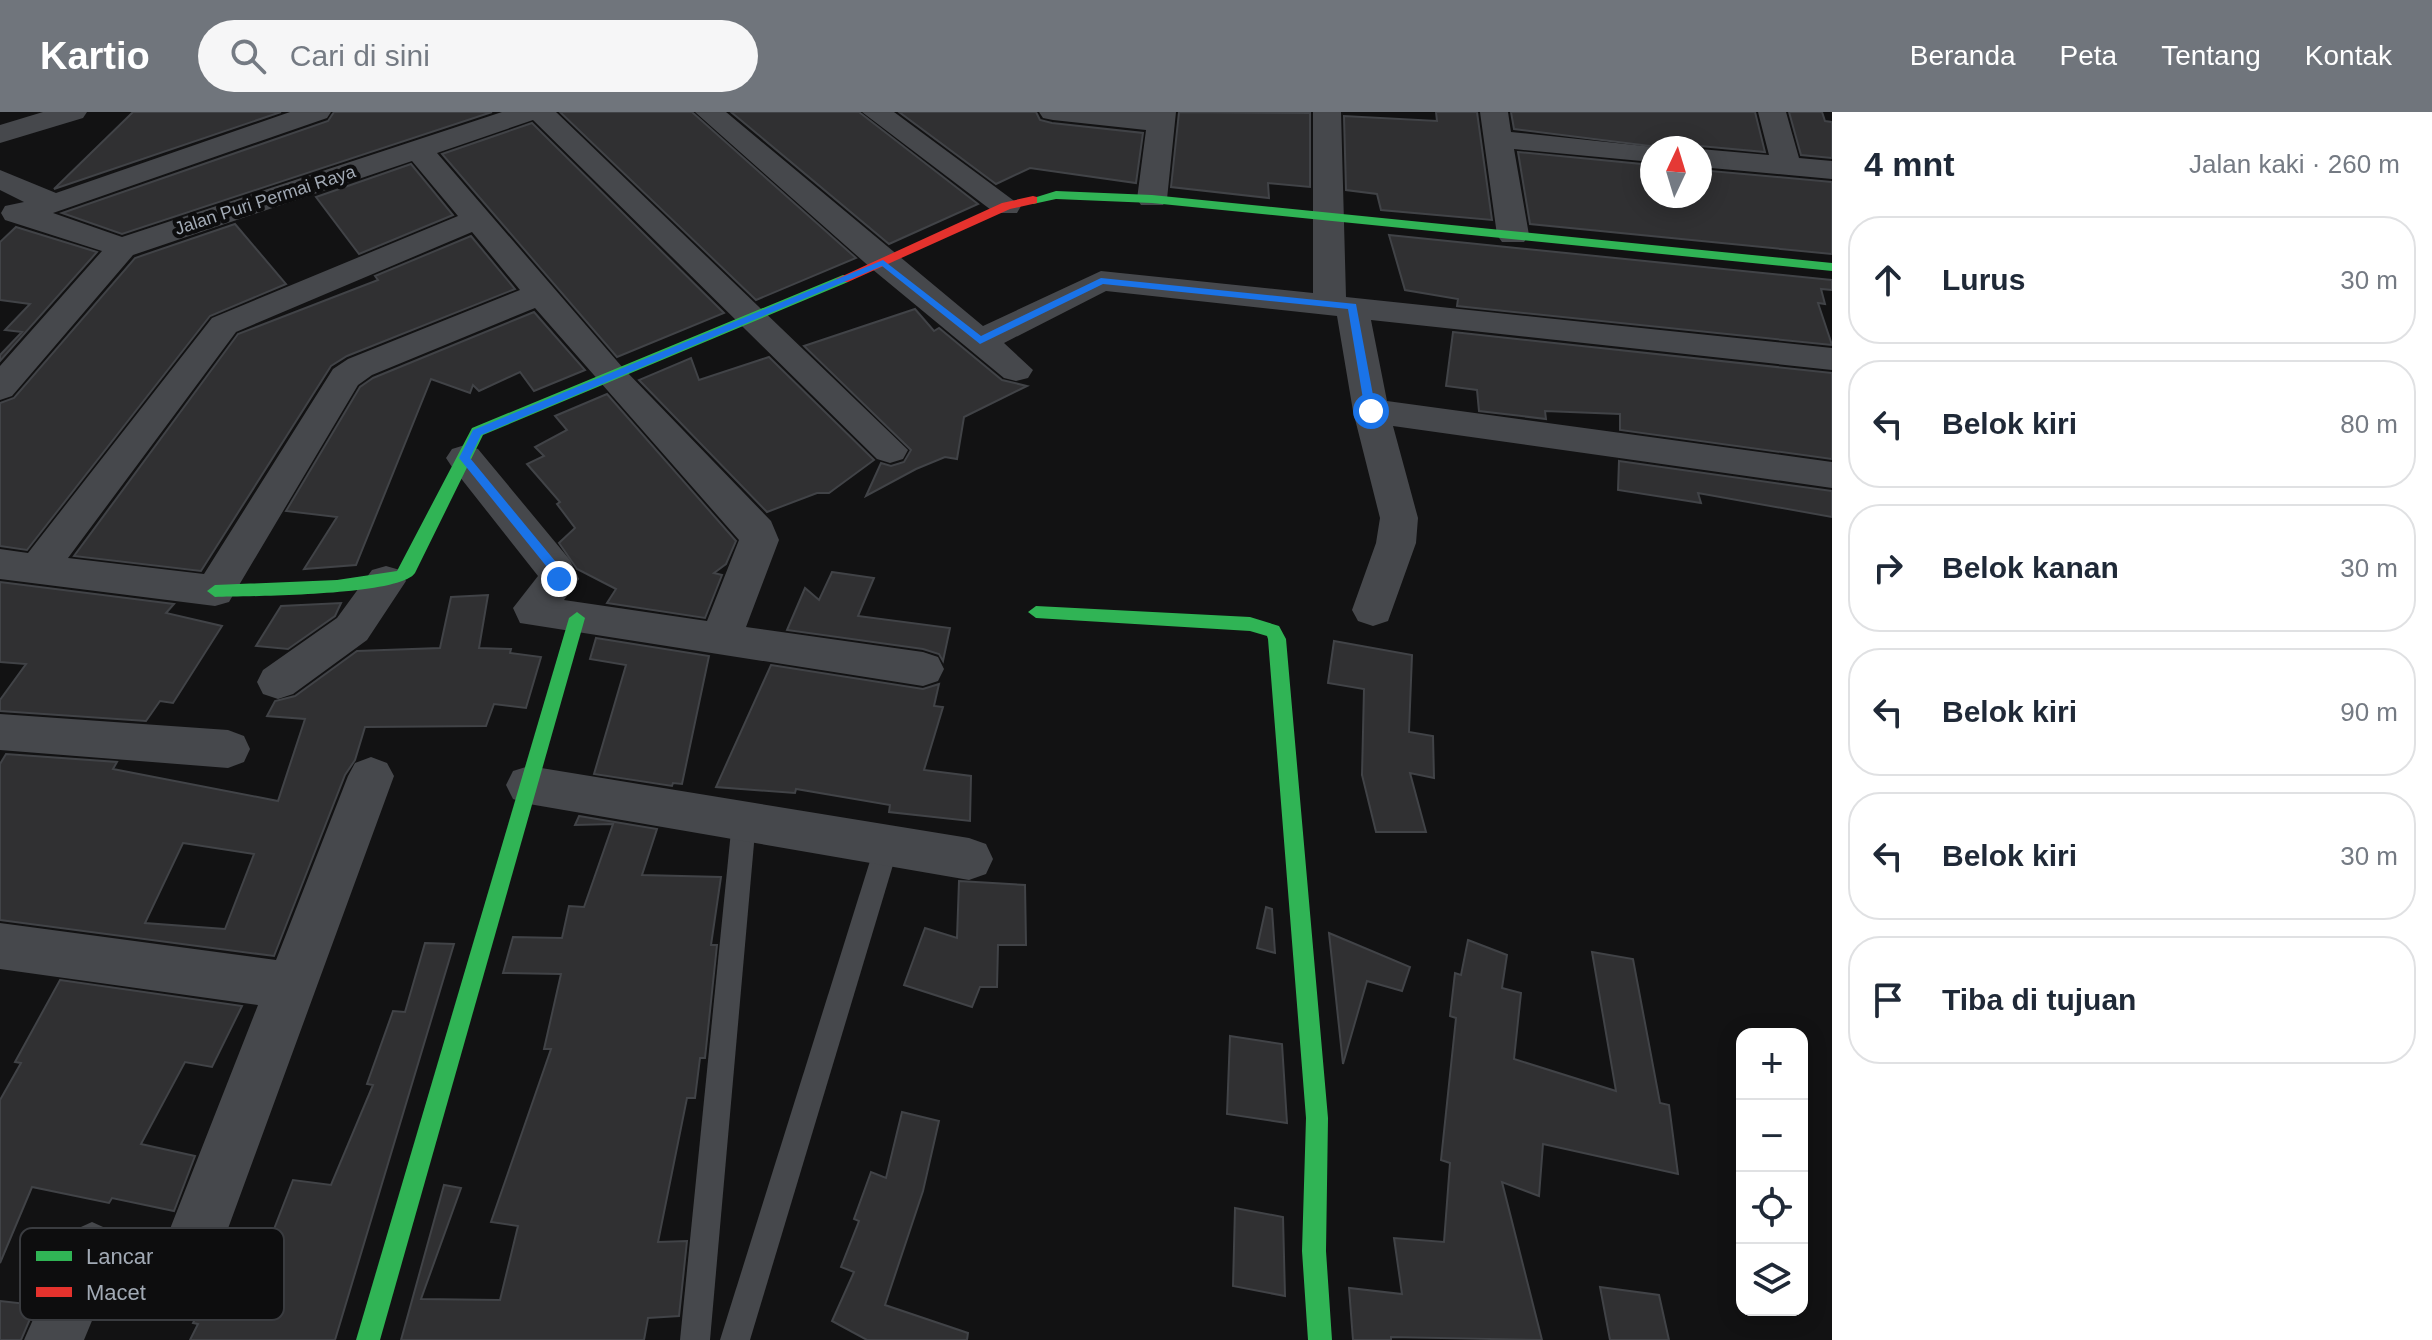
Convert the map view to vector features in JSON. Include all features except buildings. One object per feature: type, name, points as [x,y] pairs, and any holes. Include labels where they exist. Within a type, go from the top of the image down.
[{"type":"street","points":[[0,134],[73,112]]},
{"type":"street","points":[[7,220],[317,112]]},
{"type":"street","name":"Jalan Puri Permai Raya","points":[[122,248],[530,112]]},
{"type":"street","points":[[540,112],[890,450]]},
{"type":"street","points":[[709,112],[883,262],[1016,370]]},
{"type":"street","points":[[876,112],[1006,206]]},
{"type":"street","points":[[1053,112],[1162,117],[1152,199]]},
{"type":"street","points":[[1327,112],[1328,216],[1341,305],[1399,518],[1396,543],[1373,610]]},
{"type":"street","points":[[1772,112],[1786,166]]},
{"type":"street","points":[[1513,235],[1496,126],[1640,151]]},
{"type":"street","points":[[418,149],[611,376],[757,531],[759,540],[721,639]]},
{"type":"street","points":[[1712,159],[1832,170]]},
{"type":"street","points":[[0,179],[54,204]]},
{"type":"street","points":[[0,564],[215,591],[386,581],[407,573],[477,432],[883,262],[1006,206],[1056,195],[1152,199],[1832,267]]},
{"type":"street","points":[[38,569],[224,325],[236,317],[477,219]]},
{"type":"street","points":[[0,388],[122,248],[7,220]]},
{"type":"street","points":[[980,341],[1101,281],[1832,359]]},
{"type":"street","points":[[215,591],[345,377],[360,367],[540,294]]},
{"type":"street","points":[[1371,411],[1832,475]]},
{"type":"street","points":[[465,458],[556,571],[559,579],[533,610],[923,669]]},
{"type":"street","points":[[278,682],[352,629],[386,581]]},
{"type":"street","points":[[1036,612],[1250,624],[1273,631],[1277,639],[1317,1118],[1314,1251],[1320,1340]]},
{"type":"street","points":[[368,1340],[577,618]]},
{"type":"street","points":[[0,732],[228,749]]},
{"type":"street","points":[[199,1228],[371,776]]},
{"type":"street","points":[[529,785],[969,859]]},
{"type":"street","points":[[0,946],[291,986]]},
{"type":"street","points":[[54,1340],[63,1320]]},
{"type":"lane","points":[[695,1340],[744,821]]},
{"type":"lane","points":[[735,1340],[887,845]]},
{"type":"traffic: fast","points":[[1033,200],[1056,195],[1152,199],[1832,267]]},
{"type":"traffic: fast","points":[[215,591],[337,586],[401,577],[407,573],[477,432],[843,279]]},
{"type":"traffic: fast","points":[[1036,612],[1250,624],[1273,631],[1277,639],[1317,1118],[1314,1251],[1320,1340]]},
{"type":"traffic: fast","points":[[368,1340],[577,618]]},
{"type":"traffic: jam","points":[[843,279],[1006,206],[1033,200]]},
{"type":"route","points":[[559,579],[556,571],[465,458],[477,432],[883,262],[980,341],[1101,281],[1352,306],[1364,391],[1371,411]]}]
